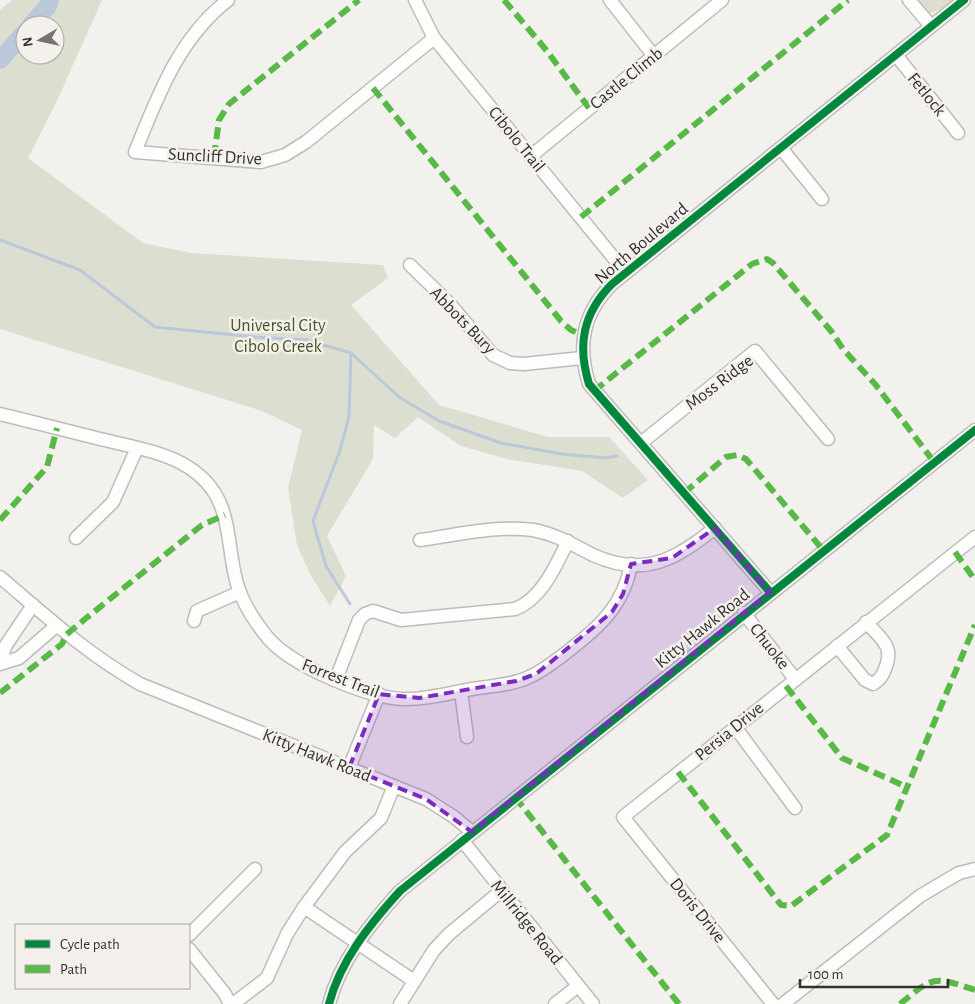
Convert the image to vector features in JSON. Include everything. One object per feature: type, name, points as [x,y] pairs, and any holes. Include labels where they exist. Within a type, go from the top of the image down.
[{"type":"street","name":"Suncliff Drive","points":[[228,0],[186,43],[165,80],[135,152],[261,162],[285,156],[306,142],[434,38]]},
{"type":"street","name":"Cibolo Trail","points":[[415,0],[434,38],[626,273]]},
{"type":"street","points":[[610,0],[654,55]]},
{"type":"street","name":"Castle Climb","points":[[531,156],[722,0]]},
{"type":"street","points":[[910,0],[931,26]]},
{"type":"street","name":"North Boulevard","points":[[770,592],[589,384],[582,358],[584,328],[590,311],[600,297],[626,273],[964,0]]},
{"type":"street","name":"Fetlock","points":[[896,55],[958,133]]},
{"type":"street","points":[[781,148],[822,199]]},
{"type":"street","name":"Abbots Bury","points":[[410,265],[450,304],[494,355],[510,363],[524,364],[582,358]]},
{"type":"street","name":"Moss Ridge","points":[[641,443],[755,351],[828,439]]},
{"type":"street","name":"Forrest Trail","points":[[0,414],[137,448],[171,459],[188,467],[203,479],[215,493],[227,519],[240,592],[253,618],[269,640],[298,663],[379,694],[410,698],[461,691],[516,682],[545,669],[598,628],[612,612],[623,594],[631,564]]},
{"type":"street","name":"Kitty Hawk Road","points":[[0,577],[56,626],[114,669],[140,684],[426,799],[454,817],[467,836],[975,430]]},
{"type":"street","points":[[76,538],[113,502],[137,448]]},
{"type":"street","points":[[420,540],[522,529],[548,533],[593,554],[631,564],[654,563],[672,558],[688,549],[715,528]]},
{"type":"street","name":"Persia Drive","points":[[623,817],[795,678],[975,537]]},
{"type":"street","points":[[336,679],[359,620],[365,614],[373,610],[401,620],[515,609],[528,601],[546,581],[568,541]]},
{"type":"street","points":[[194,621],[198,611],[240,592]]},
{"type":"street","points":[[0,663],[6,645],[33,605]]},
{"type":"street","name":"Chuoke","points":[[744,613],[795,678]]},
{"type":"street","points":[[837,646],[865,680],[873,684],[881,679],[890,658],[887,646],[866,622]]},
{"type":"street","points":[[0,663],[19,658],[56,626]]},
{"type":"street","points":[[461,691],[467,737]]},
{"type":"street","points":[[349,768],[379,694]]},
{"type":"street","points":[[735,727],[795,808]]},
{"type":"street","points":[[190,950],[231,1004],[267,978],[287,934],[304,907],[345,852],[381,818],[394,786]]},
{"type":"street","name":"Doris Drive","points":[[623,817],[773,1004]]},
{"type":"street","points":[[329,1004],[341,969],[385,908],[400,891],[467,836]]},
{"type":"street","name":"Millridge Road","points":[[467,836],[502,890],[593,1004]]},
{"type":"street","points":[[190,934],[256,869]]},
{"type":"street","points":[[783,1004],[920,896],[959,873],[975,869]]},
{"type":"street","points":[[400,1004],[434,950],[449,934],[502,890]]},
{"type":"street","points":[[304,907],[414,981]]},
{"type":"street","points":[[555,1004],[578,986]]},
{"type":"highlighted area","points":[[715,528],[770,592],[472,832],[426,799],[349,768],[379,694],[419,698],[516,681],[536,674],[612,612],[623,594],[631,564],[672,558]]},
{"type":"green space","name":"Universal City Cibolo Creek","points":[[12,0],[102,0],[56,103],[28,158],[143,243],[191,253],[383,265],[388,278],[351,305],[439,405],[548,437],[609,437],[648,480],[623,498],[582,471],[507,459],[461,446],[418,417],[395,438],[374,425],[373,459],[327,536],[346,576],[330,606],[310,574],[297,545],[288,488],[302,430],[262,411],[0,329],[0,10]]},
{"type":"green space","points":[[916,0],[962,0],[963,1],[927,14]]},
{"type":"waterway","points":[[40,15],[48,6],[50,0]]},
{"type":"waterway","points":[[0,60],[15,43]]},
{"type":"waterway","points":[[0,240],[80,270],[155,327],[254,337],[307,340],[351,353],[399,397],[439,421],[501,443],[562,454],[605,458],[617,456]]},
{"type":"waterway","points":[[350,604],[326,566],[313,521],[339,453],[349,417],[351,354]]},
{"type":"marked path","points":[[214,157],[219,120],[229,104],[359,0]]},
{"type":"marked path","points":[[504,0],[547,51],[589,108]]},
{"type":"marked path","points":[[581,217],[848,0]]},
{"type":"marked path","points":[[373,88],[561,321],[571,330],[583,335]]},
{"type":"marked path","points":[[594,391],[752,264],[767,259],[773,263],[831,331],[843,349],[875,384],[934,462]]},
{"type":"marked path","points":[[0,520],[47,467],[57,428]]},
{"type":"marked path","points":[[684,493],[726,457],[737,455],[746,459],[823,550]]},
{"type":"marked path","points":[[0,693],[62,644],[66,635],[85,619],[202,525],[225,515]]},
{"type":"marked path","points":[[955,552],[975,580]]},
{"type":"marked path","points":[[678,772],[781,905],[791,906],[887,835],[975,625]]},
{"type":"marked path","points":[[786,686],[842,758],[907,787]]},
{"type":"marked path","points":[[515,797],[679,1004]]},
{"type":"marked path","points":[[900,1004],[920,988],[934,981],[950,982],[975,990]]},
{"type":"cycle path","points":[[770,592],[589,384],[583,356],[585,330],[594,306],[612,284],[964,0]]},
{"type":"cycle path","points":[[329,1004],[348,958],[367,930],[400,891],[975,430]]}]
